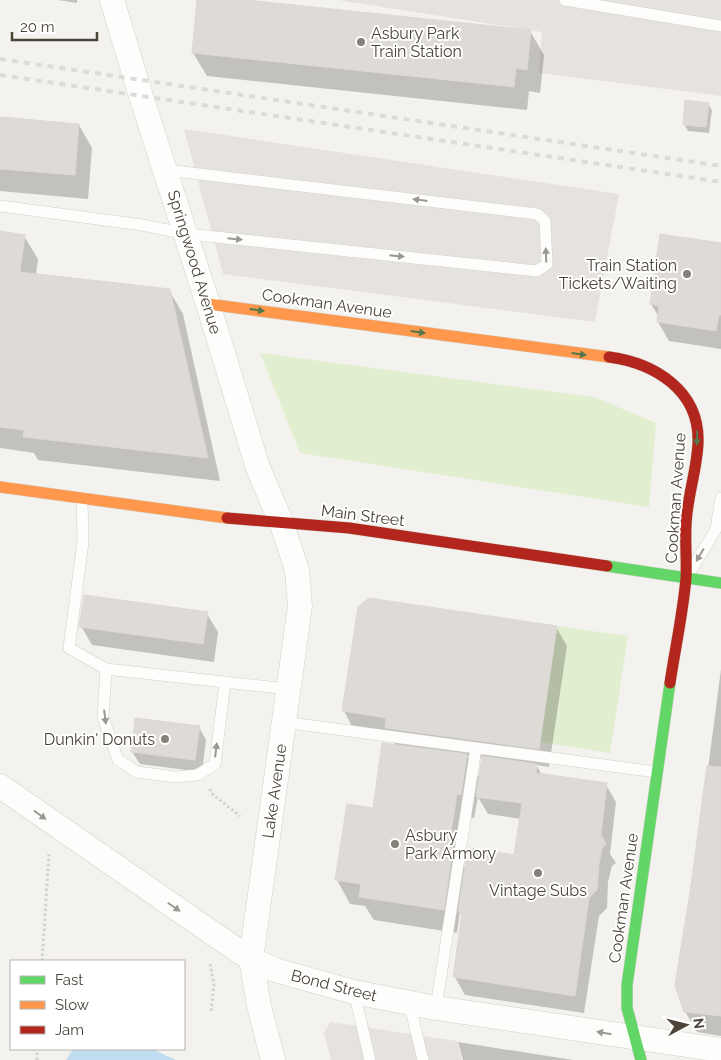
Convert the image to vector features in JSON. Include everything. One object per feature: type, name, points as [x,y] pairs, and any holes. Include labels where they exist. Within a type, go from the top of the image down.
[{"type":"street","name":"Springwood Avenue","points":[[112,0],[258,468],[281,522]]},
{"type":"street","name":"Cookman Avenue","points":[[208,304],[621,359],[657,371],[677,387],[690,405],[698,428],[698,442],[686,524],[686,578],[656,772],[627,985],[627,1008],[638,1049]]},
{"type":"street","name":"Main Street","points":[[0,486],[220,516],[349,528],[721,583]]},
{"type":"street","name":"Lake Avenue","points":[[273,1060],[259,1006],[251,959],[300,606],[297,570],[281,522]]},
{"type":"street","name":"Bond Street","points":[[6,795],[218,938],[251,959],[274,970],[354,992],[638,1049],[721,1050]]},
{"type":"lane","points":[[566,0],[721,26]]},
{"type":"lane","points":[[0,206],[142,225],[186,234],[537,271],[547,264],[545,222],[537,214],[166,170]]},
{"type":"lane","points":[[82,498],[83,542],[69,648],[106,669],[288,689]]},
{"type":"lane","points":[[686,578],[716,528],[721,498]]},
{"type":"lane","points":[[106,669],[104,718],[118,760],[137,772],[175,777],[197,775],[215,764],[224,682]]},
{"type":"lane","points":[[283,722],[656,772]]},
{"type":"lane","points":[[436,1008],[476,748]]},
{"type":"lane","points":[[354,992],[370,1060]]},
{"type":"lane","points":[[409,1002],[423,1060]]},
{"type":"path","points":[[42,960],[49,854]]},
{"type":"path","points":[[210,961],[214,984],[211,1010]]},
{"type":"green space","points":[[260,353],[594,397],[656,423],[649,507],[300,453]]},
{"type":"green space","points":[[557,626],[628,636],[610,753],[540,742]]},
{"type":"shaded area","points":[[338,0],[721,0],[721,96],[539,73],[542,32]]},
{"type":"shaded area","points":[[184,129],[619,194],[595,322],[223,274]]},
{"type":"shaded area","points":[[330,1022],[457,1041],[462,1060],[331,1060],[324,1033]]},
{"type":"water","points":[[72,1050],[154,1050],[176,1060],[66,1060]]},
{"type":"building","name":"Asbury Park Train Station","points":[[197,0],[247,0],[531,30],[527,70],[516,68],[514,87],[192,53]]},
{"type":"building","points":[[685,100],[709,103],[706,127],[683,125]]},
{"type":"building","points":[[0,117],[79,124],[75,175],[0,169]]},
{"type":"building","points":[[0,231],[25,235],[20,272],[170,289],[208,458],[23,437],[24,430],[0,427]]},
{"type":"building","name":"Train Station Tickets/Waiting","points":[[660,234],[721,243],[721,315],[719,315],[716,331],[657,322],[659,306],[650,304]]},
{"type":"building","points":[[84,595],[208,612],[203,644],[79,627]]},
{"type":"building","points":[[369,598],[557,626],[539,749],[385,728],[386,718],[342,711],[358,607]]},
{"type":"building","name":"Dunkin' Donuts","points":[[135,718],[200,726],[195,760],[131,752]]},
{"type":"building","name":"Asbury Park Armory","points":[[382,743],[467,754],[461,795],[457,794],[449,845],[453,846],[444,910],[359,897],[361,884],[335,880],[347,804],[373,808]]},
{"type":"building","points":[[482,756],[537,764],[536,773],[607,783],[601,835],[606,844],[602,848],[597,890],[589,898],[575,996],[453,977],[462,913],[458,912],[468,848],[514,855],[522,803],[476,797]]},
{"type":"building","points":[[707,766],[721,767],[721,1016],[684,1012],[675,985]]},
{"type":"railway","points":[[0,59],[721,166]]},
{"type":"railway","points":[[0,75],[721,182]]},
{"type":"traffic: fast","points":[[607,566],[721,583]]},
{"type":"traffic: fast","points":[[641,1060],[627,1008],[627,985],[670,683]]},
{"type":"traffic: slow","points":[[208,304],[609,357]]},
{"type":"traffic: slow","points":[[0,487],[227,518]]},
{"type":"traffic: jam","points":[[609,357],[626,360],[642,366],[671,382],[683,394],[697,424],[696,463],[686,525],[685,591],[670,683]]},
{"type":"traffic: jam","points":[[227,518],[349,528],[607,566]]},
{"type":"place","name":"Asbury Park Train Station","points":[[361,42]]},
{"type":"place","name":"Train Station Tickets/Waiting","points":[[687,274]]},
{"type":"place","name":"Dunkin' Donuts","points":[[165,739]]},
{"type":"place","name":"Asbury Park Armory","points":[[395,844]]},
{"type":"place","name":"Vintage Subs","points":[[538,873]]}]
